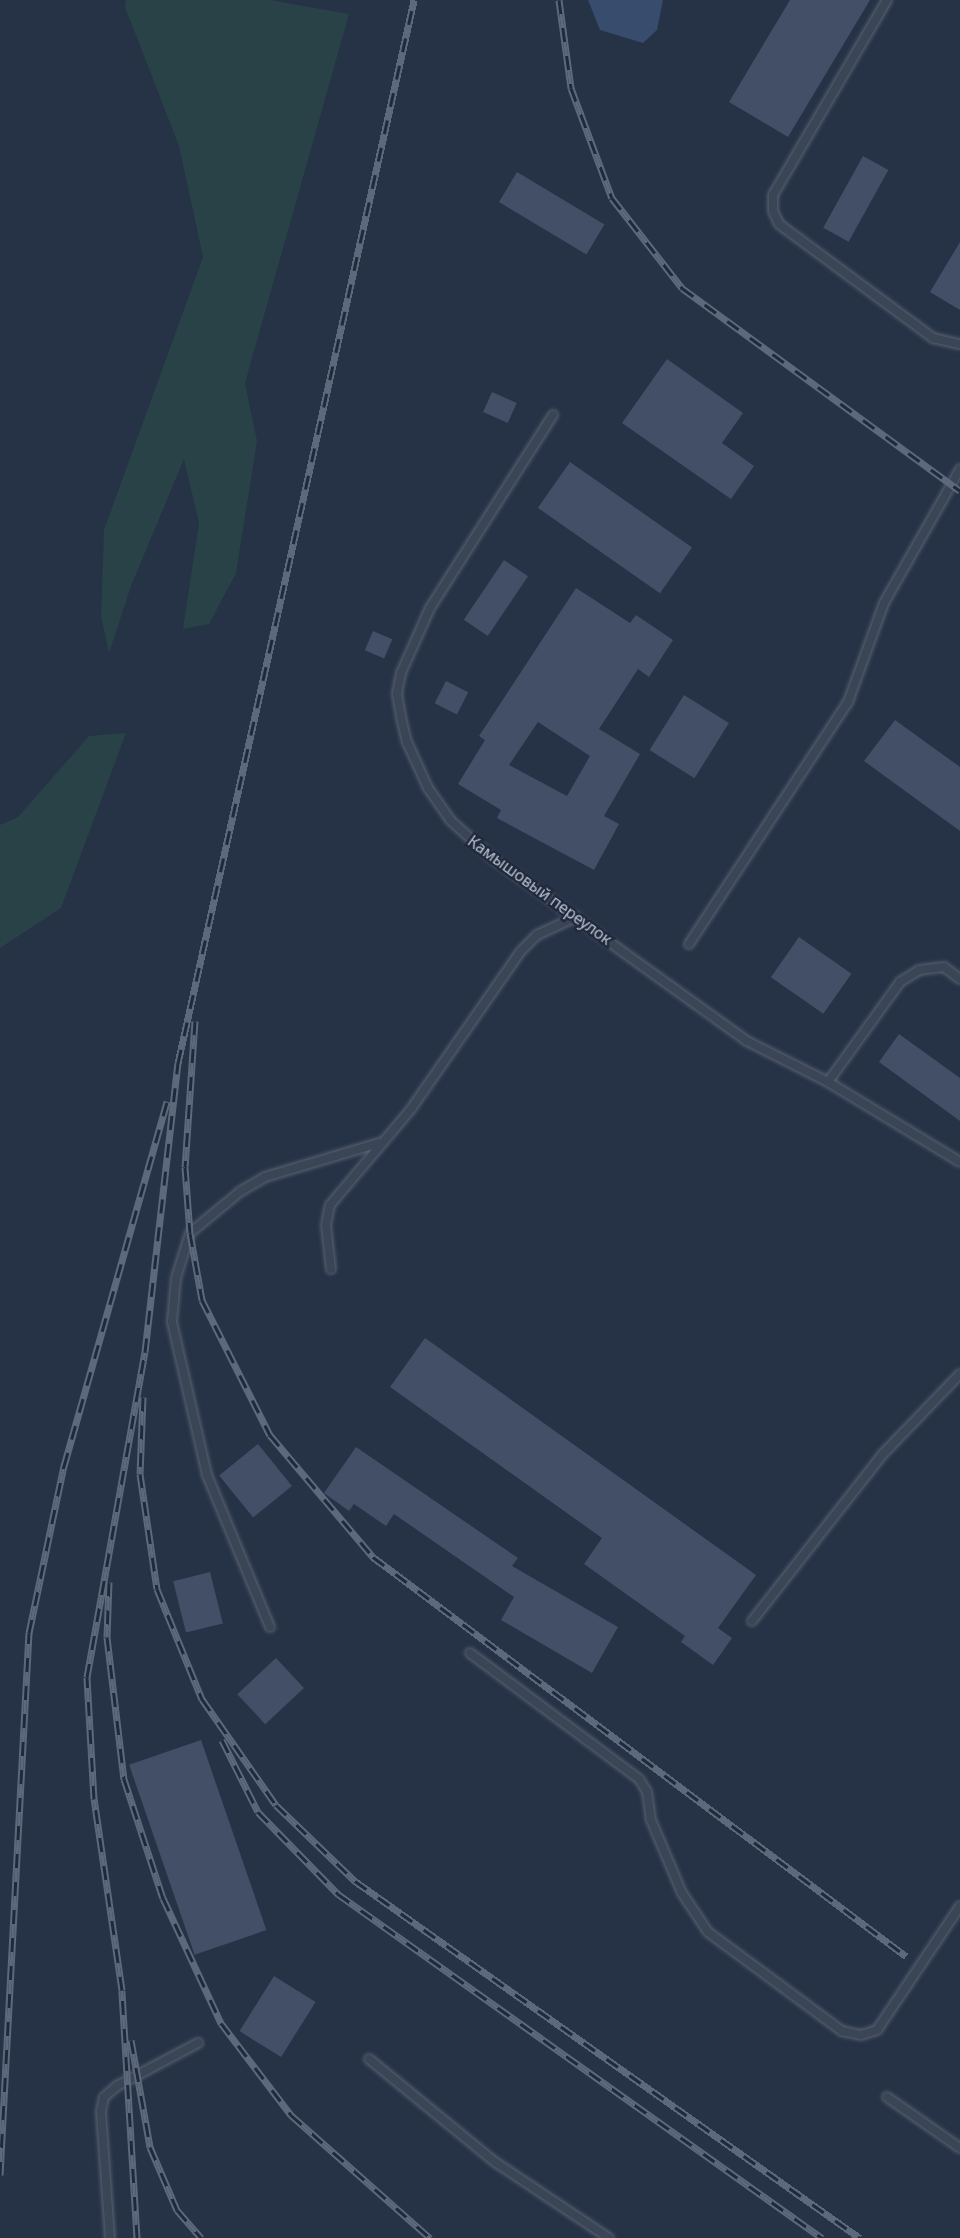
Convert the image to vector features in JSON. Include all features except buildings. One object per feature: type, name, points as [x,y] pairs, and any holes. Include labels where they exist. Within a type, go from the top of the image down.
[{"type":"lane","points":[[887,0],[773,195],[773,211],[779,224],[933,338],[960,344]]},
{"type":"lane","name":"Камышовый переулок","points":[[553,415],[430,609],[396,694],[407,742],[428,788],[450,820],[491,857],[747,1041],[828,1082],[960,1162]]},
{"type":"lane","points":[[689,944],[848,702],[884,603],[960,469]]},
{"type":"lane","points":[[331,1269],[326,1225],[330,1204],[379,1143],[411,1109],[520,952],[537,935],[576,917]]},
{"type":"lane","points":[[828,1082],[900,982],[919,970],[944,967],[960,979]]},
{"type":"lane","points":[[270,1627],[207,1475],[172,1322],[176,1278],[190,1233],[241,1191],[265,1177],[379,1143]]},
{"type":"lane","points":[[752,1621],[883,1454],[960,1374]]},
{"type":"lane","points":[[470,1653],[639,1779],[646,1792],[651,1820],[682,1893],[708,1932],[842,2031],[861,2035],[877,2030],[960,1906]]},
{"type":"lane","points":[[110,2238],[101,2111],[104,2097],[117,2086],[198,2043]]},
{"type":"lane","points":[[369,2059],[495,2162],[609,2238]]},
{"type":"lane","points":[[887,2097],[960,2148]]},
{"type":"green space","points":[[126,0],[270,0],[349,14],[245,383],[257,441],[236,573],[209,624],[183,629],[199,523],[184,459],[131,586],[109,653],[101,616],[104,530],[203,257],[179,146],[125,7]]},
{"type":"green space","points":[[126,733],[61,908],[0,948],[0,825],[18,817],[89,736]]},
{"type":"water","points":[[588,0],[663,0],[657,30],[643,43],[600,30]]},
{"type":"railway","points":[[137,2238],[122,1990],[94,1799],[87,1677],[145,1352],[178,1063],[414,0]]},
{"type":"railway","points":[[559,0],[571,88],[612,198],[682,288],[960,491]]},
{"type":"railway","points":[[195,1021],[185,1167],[190,1233],[202,1300],[270,1435],[373,1557],[906,1956]]},
{"type":"railway","points":[[0,2175],[29,1633],[64,1466],[167,1101]]},
{"type":"railway","points":[[143,1397],[140,1474],[157,1589],[202,1699],[276,1805],[355,1881],[860,2238]]},
{"type":"railway","points":[[109,1582],[107,1637],[124,1779],[163,1898],[221,2023],[291,2115],[430,2238]]},
{"type":"railway","points":[[222,1740],[258,1812],[338,1894],[822,2238]]},
{"type":"railway","points":[[131,2040],[150,2147],[177,2210],[201,2238]]}]
